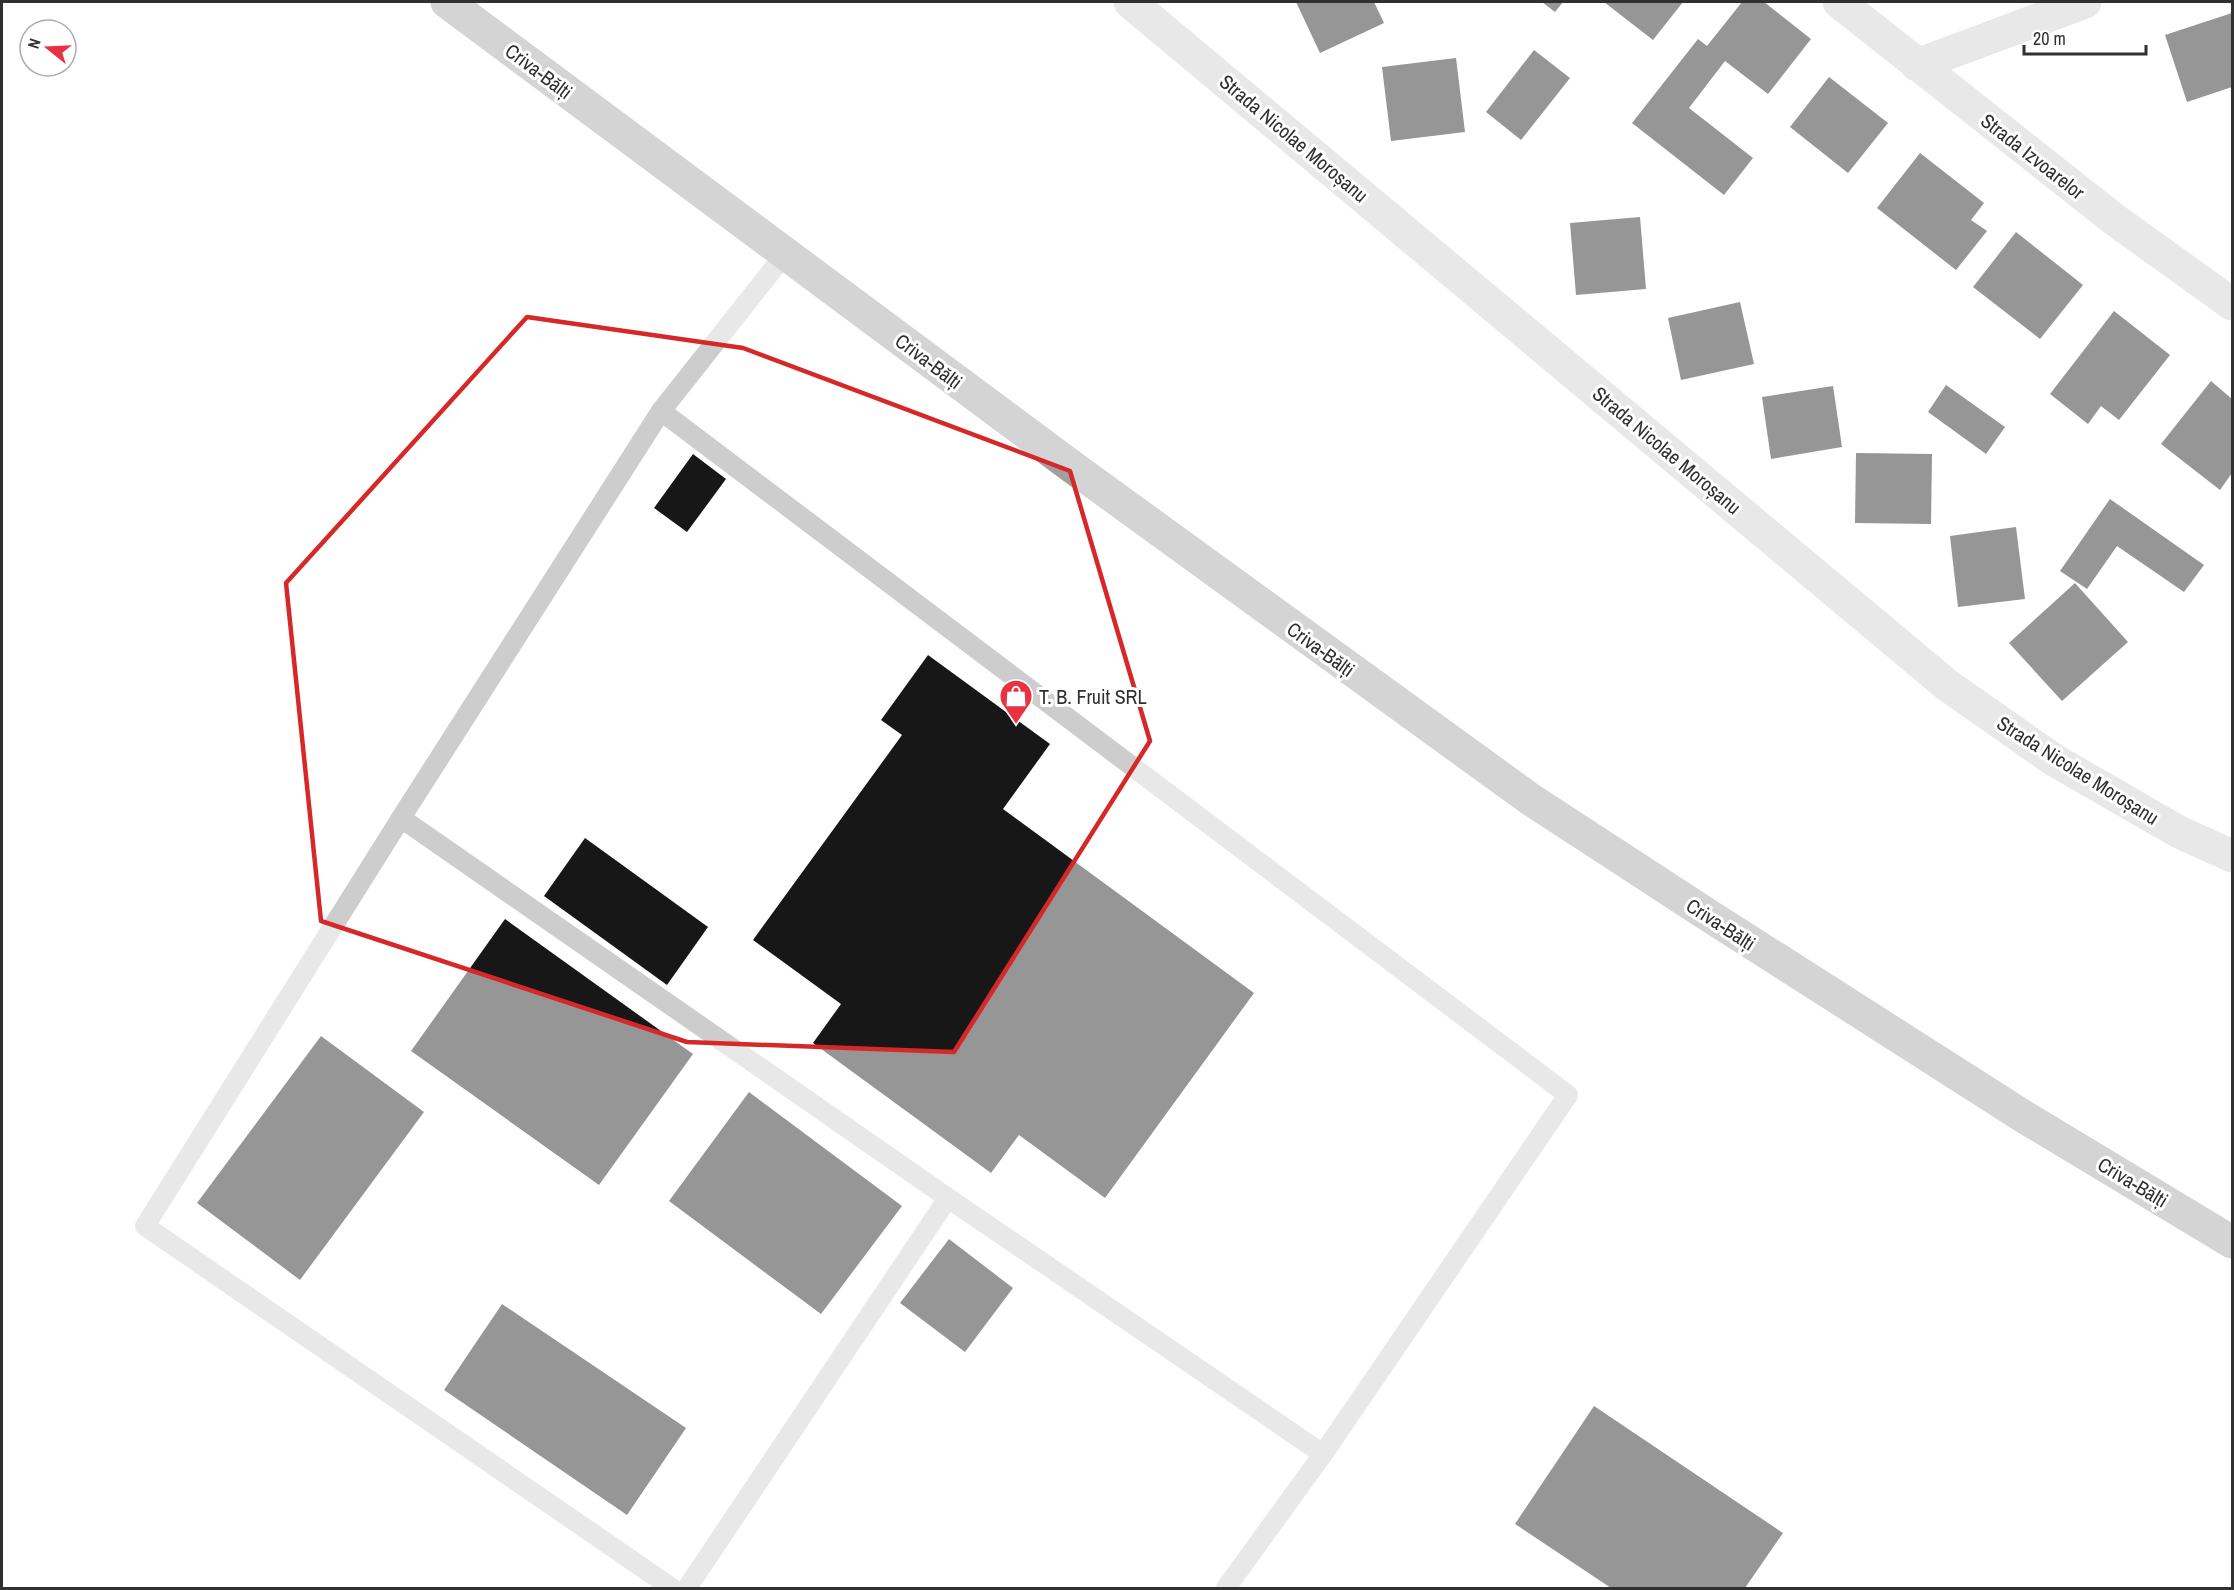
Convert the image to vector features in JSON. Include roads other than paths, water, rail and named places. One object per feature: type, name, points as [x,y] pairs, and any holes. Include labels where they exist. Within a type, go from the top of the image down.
[{"type":"highway","name":"Criva-Bălți","points":[[447,2],[1071,466],[1530,799],[1707,915],[2026,1118],[2232,1242]]},
{"type":"street","name":"Strada Nicolae Moroșanu","points":[[1130,2],[1947,685],[2054,760],[2179,832],[2232,856]]},
{"type":"street","name":"Strada Izvoarelor","points":[[1839,2],[2115,220],[2232,304]]},
{"type":"street","points":[[1917,65],[2085,2]]},
{"type":"lane","points":[[672,1588],[145,1226],[401,818],[661,411],[785,254]]},
{"type":"lane","points":[[661,411],[1568,1095],[1323,1454],[1226,1588]]},
{"type":"lane","points":[[401,818],[948,1198],[1323,1454]]},
{"type":"lane","points":[[687,1588],[948,1198]]},
{"type":"place","name":"T. B. Fruit SRL","points":[[1016,725]]}]
